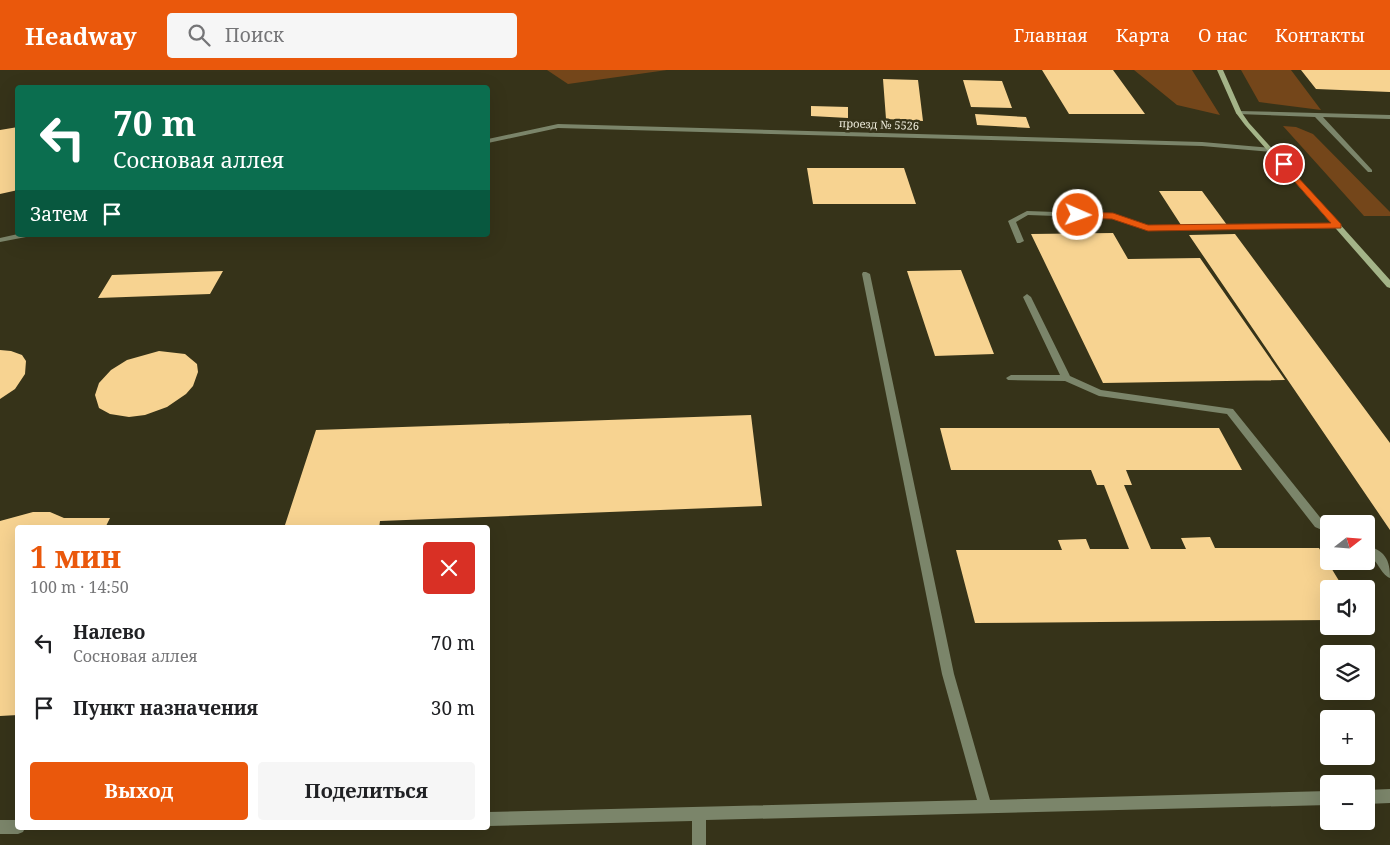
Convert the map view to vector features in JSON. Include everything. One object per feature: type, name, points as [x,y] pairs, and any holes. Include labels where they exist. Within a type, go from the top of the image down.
[{"type":"main road","points":[[1220,70],[1239,113],[1390,285]]},
{"type":"street","points":[[1239,113],[1390,117]]},
{"type":"street","points":[[1316,114],[1370,171]]},
{"type":"street","name":"проезд № 5526","points":[[490,141],[558,126],[1202,144],[1272,150]]},
{"type":"street","points":[[1020,241],[1012,221],[1026,213],[1113,216],[1148,228],[1338,226]]},
{"type":"street","points":[[0,240],[16,237]]},
{"type":"street","points":[[866,274],[948,674],[985,806]]},
{"type":"street","points":[[1027,297],[1066,378]]},
{"type":"street","points":[[1011,378],[1066,378],[1099,392],[1230,411],[1320,524]]},
{"type":"street","points":[[1375,553],[1390,573]]},
{"type":"street","points":[[1375,797],[1390,796]]},
{"type":"street","points":[[490,819],[1320,798]]},
{"type":"street","points":[[699,814],[699,845]]},
{"type":"street","points":[[0,827],[15,827]]},
{"type":"shaded area","points":[[547,70],[667,70],[568,84]]},
{"type":"shaded area","points":[[1134,70],[1192,70],[1220,115],[1177,105]]},
{"type":"shaded area","points":[[1241,70],[1291,70],[1321,110],[1259,102]]},
{"type":"shaded area","points":[[1283,126],[1296,127],[1313,134],[1390,212],[1390,216],[1364,216]]},
{"type":"building","points":[[1042,70],[1113,70],[1145,114],[1069,114]]},
{"type":"building","points":[[1301,70],[1390,70],[1390,92],[1316,89]]},
{"type":"building","points":[[883,79],[918,80],[923,121],[886,119]]},
{"type":"building","points":[[963,80],[1002,81],[1012,108],[971,107]]},
{"type":"building","points":[[811,106],[848,107],[848,118],[811,116]]},
{"type":"building","points":[[975,114],[1026,117],[1030,128],[977,125]]},
{"type":"building","points":[[15,128],[15,191],[0,194],[0,130]]},
{"type":"building","points":[[807,168],[904,168],[916,204],[813,204]]},
{"type":"building","points":[[1159,191],[1202,191],[1227,225],[1181,225]]},
{"type":"building","points":[[1113,233],[1128,259],[1200,258],[1285,380],[1103,383],[1031,234]]},
{"type":"building","points":[[1235,234],[1390,443],[1390,530],[1189,235]]},
{"type":"building","points":[[961,270],[994,354],[935,356],[907,271]]},
{"type":"building","points":[[223,271],[210,294],[98,298],[112,275]]},
{"type":"building","points":[[0,350],[22,355],[26,361],[25,374],[15,389],[0,399]]},
{"type":"building","points":[[159,351],[185,354],[197,364],[198,372],[193,386],[186,394],[167,407],[145,415],[129,417],[110,414],[99,408],[95,395],[99,383],[111,370],[127,360]]},
{"type":"building","points":[[751,415],[762,506],[380,521],[379,525],[285,525],[316,430]]},
{"type":"building","points":[[940,428],[1219,428],[1242,470],[1126,470],[1132,485],[1124,485],[1151,549],[1186,549],[1181,538],[1210,537],[1215,548],[1319,548],[1320,570],[1332,570],[1339,580],[1320,580],[1320,620],[975,623],[956,550],[1062,550],[1058,540],[1086,539],[1090,549],[1129,549],[1104,485],[1097,485],[1091,470],[951,470]]},
{"type":"building","points":[[33,512],[50,512],[64,518],[110,518],[106,525],[15,525],[15,715],[0,716],[0,521]]},
{"type":"route","points":[[1078,215],[1113,216],[1148,228],[1338,226],[1284,164]]}]
